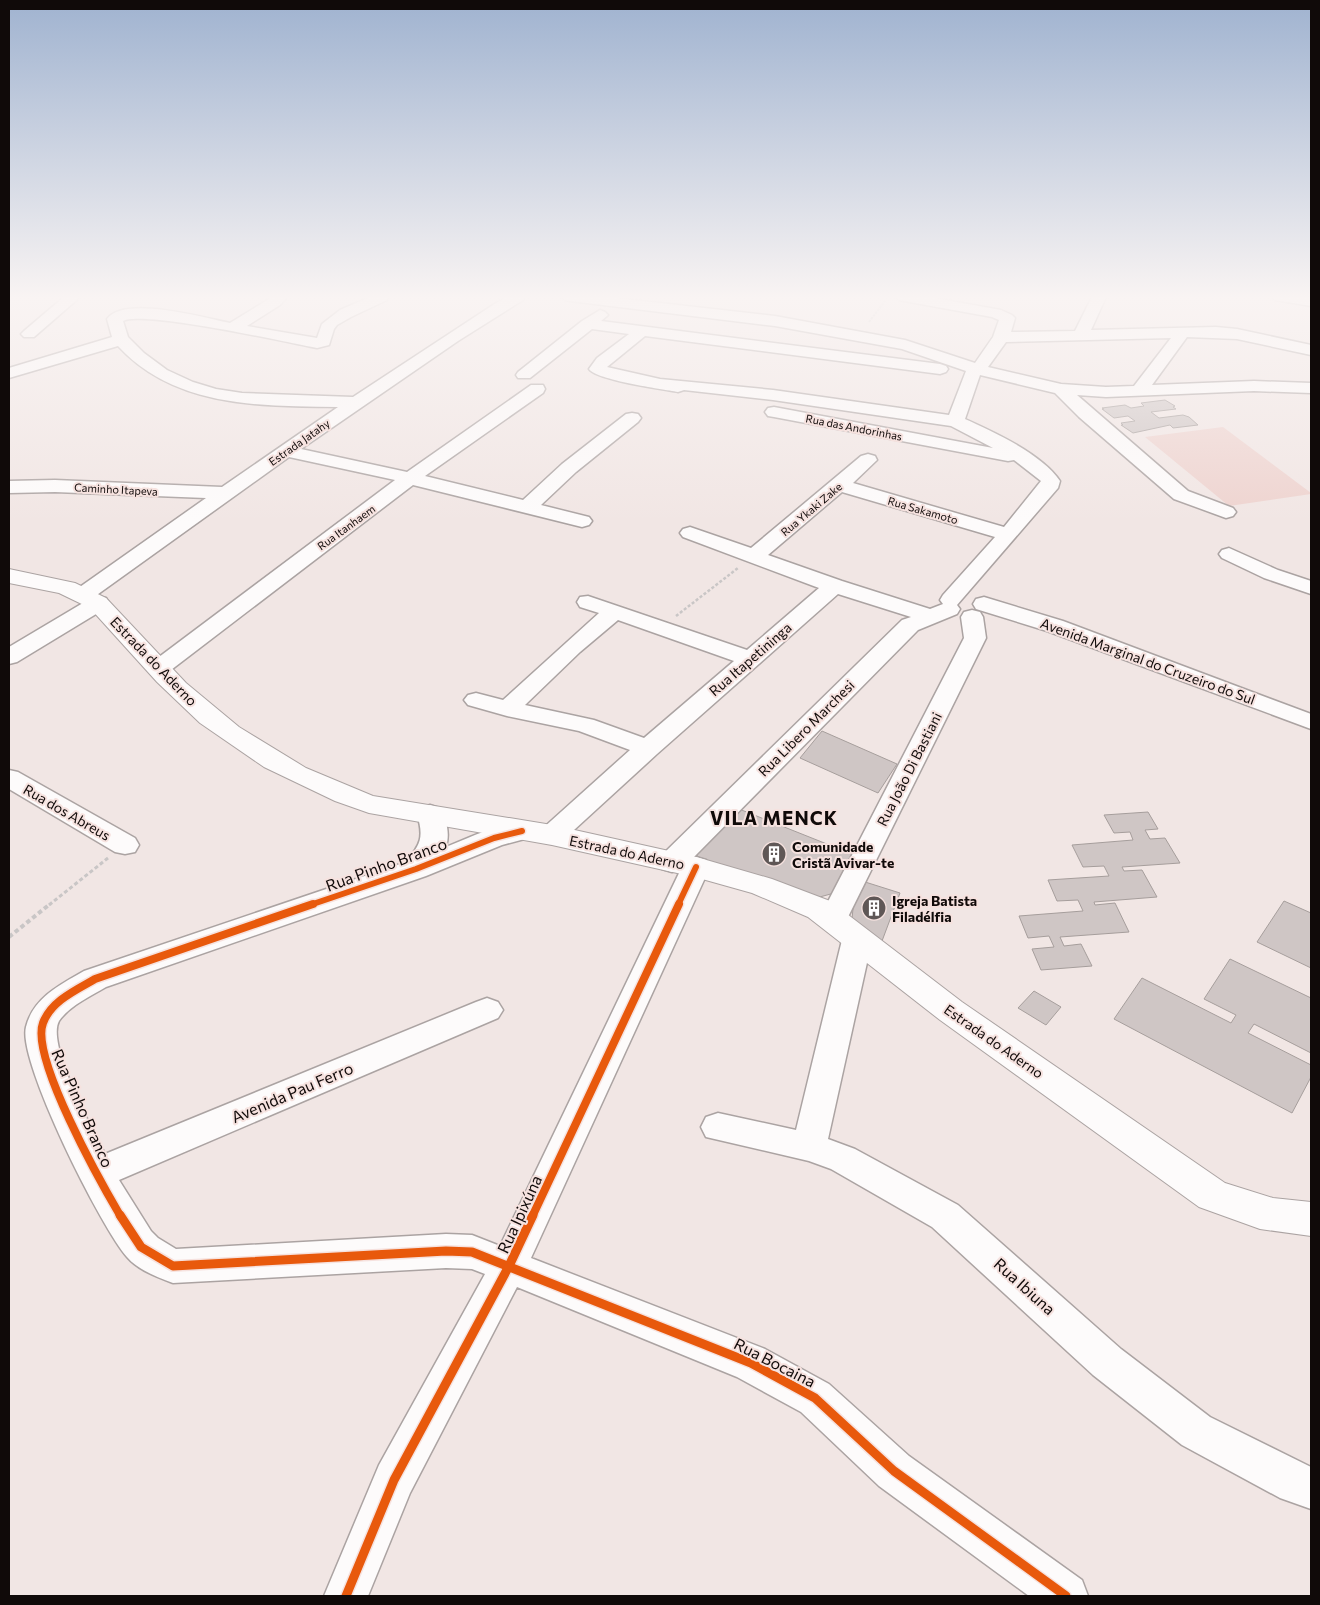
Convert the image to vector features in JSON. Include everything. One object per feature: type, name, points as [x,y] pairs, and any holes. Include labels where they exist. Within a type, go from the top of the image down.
[{"type":"main road","name":"Estrada do Aderno","points":[[9,576],[43,581],[91,598],[190,700],[269,760],[341,795],[369,804],[552,836],[684,864],[762,886],[819,908],[857,940],[951,1011],[1212,1195],[1238,1206],[1264,1213],[1311,1219]]},
{"type":"street","points":[[159,372],[205,392],[238,399],[357,402]]},
{"type":"street","name":"Estrada Jatahy","points":[[9,657],[91,598],[224,493],[401,372]]},
{"type":"street","name":"Rua Itanhaem","points":[[159,668],[410,478],[531,382],[541,372]]},
{"type":"street","name":"Rua das Andorinhas","points":[[604,372],[662,383],[760,409],[1023,459]]},
{"type":"street","points":[[955,421],[976,372]]},
{"type":"street","points":[[980,372],[1061,389],[1106,392],[1254,386],[1311,388]]},
{"type":"street","points":[[1139,391],[1153,372]]},
{"type":"street","name":"Rua Libero Marchesi","points":[[662,383],[773,395],[955,421],[975,430],[1023,459],[1042,471],[1051,481],[1048,488],[1007,534],[958,609],[910,625],[684,864]]},
{"type":"street","points":[[1061,389],[1085,413],[1181,494],[1226,512]]},
{"type":"street","points":[[760,409],[773,395]]},
{"type":"street","points":[[527,507],[569,468],[632,418]]},
{"type":"street","points":[[286,451],[410,478],[582,521]]},
{"type":"street","name":"Rua Ykaki Zake","points":[[753,557],[840,486],[868,460]]},
{"type":"street","name":"Caminho Itapeva","points":[[9,488],[55,486],[224,493]]},
{"type":"street","name":"Rua Sakamoto","points":[[840,486],[1007,534]]},
{"type":"street","points":[[690,533],[834,586]]},
{"type":"street","points":[[1228,554],[1271,574],[1311,588]]},
{"type":"street","name":"Avenida Marginal do Cruzeiro do Sul","points":[[834,586],[1055,626],[1311,722]]},
{"type":"street","name":"Rua Itapetininga","points":[[552,836],[648,748],[834,586]]},
{"type":"street","points":[[588,602],[751,659]]},
{"type":"street","name":"Rua João Di Bastiani","points":[[834,919],[975,638],[958,609]]},
{"type":"street","points":[[507,709],[573,644],[614,612]]},
{"type":"street","points":[[476,700],[507,709],[585,725],[648,748]]},
{"type":"street","name":"Rua dos Abreus","points":[[9,778],[125,845]]},
{"type":"street","points":[[416,869],[433,848],[435,840],[434,828],[430,814]]},
{"type":"street","name":"Rua Pinho Branco","points":[[509,1266],[472,1252],[446,1250],[173,1266],[139,1246],[129,1231],[97,1173],[53,1082],[40,1044],[40,1030],[46,1016],[63,998],[95,979],[416,869],[494,838],[522,831]]},
{"type":"street","name":"Rua Ipixúna","points":[[346,1596],[394,1480],[509,1266],[684,864]]},
{"type":"street","points":[[809,1147],[857,940]]},
{"type":"street","name":"Avenida Pau Ferro","points":[[97,1173],[487,1010]]},
{"type":"street","name":"Rua Ibiuna","points":[[718,1127],[809,1147],[842,1159],[944,1216],[1009,1272],[1107,1362],[1196,1431],[1295,1483],[1311,1488]]},
{"type":"street","name":"Rua Bocaina","points":[[509,1266],[751,1363],[815,1398],[894,1471],[1066,1596]]},
{"type":"path","points":[[660,628],[753,557]]},
{"type":"path","points":[[9,937],[125,845]]},
{"type":"shaded area","points":[[1223,427],[1311,494],[1229,506],[1145,437]]},
{"type":"building","points":[[1165,400],[1175,406],[1173,407],[1176,409],[1151,412],[1159,418],[1183,415],[1189,417],[1198,425],[1173,428],[1170,425],[1133,433],[1121,425],[1123,425],[1121,423],[1135,421],[1128,416],[1114,418],[1102,409],[1125,405],[1131,408],[1144,406],[1141,403]]},
{"type":"building","points":[[822,731],[897,764],[878,793],[800,758]]},
{"type":"building","name":"Comunidade Cristã Avivar-te","points":[[734,807],[857,856],[838,892],[816,898],[704,861],[693,852]]},
{"type":"building","points":[[1148,812],[1158,829],[1145,830],[1150,839],[1165,838],[1180,863],[1122,867],[1124,871],[1142,870],[1157,897],[1094,902],[1095,905],[1115,903],[1129,932],[1060,937],[1064,946],[1081,944],[1092,966],[1041,970],[1032,949],[1054,947],[1049,936],[1028,938],[1019,916],[1083,911],[1078,900],[1057,901],[1048,880],[1109,876],[1104,866],[1083,867],[1072,845],[1133,840],[1130,832],[1114,833],[1104,815]]},
{"type":"building","name":"Igreja Batista Filadélfia","points":[[862,881],[900,893],[882,941],[852,919],[854,898]]},
{"type":"building","points":[[1284,901],[1311,913],[1311,968],[1257,942]]},
{"type":"building","points":[[1230,959],[1311,998],[1311,1053],[1254,1024],[1248,1033],[1311,1065],[1311,1077],[1292,1113],[1114,1019],[1142,978],[1231,1023],[1236,1015],[1204,999]]},
{"type":"building","points":[[1034,991],[1061,1007],[1046,1025],[1018,1008]]},
{"type":"cycle path","points":[[522,831],[494,838],[416,869],[95,979],[55,1005],[44,1020],[41,1029],[42,1045],[50,1071],[96,1172],[127,1228],[141,1247],[173,1266],[446,1251],[472,1252],[509,1266],[751,1363],[815,1398],[894,1471],[1066,1596]]},
{"type":"cycle path","points":[[346,1596],[394,1480],[509,1266],[696,867]]},
{"type":"place","name":"Comunidade Cristã Avivar-te","points":[[774,854]]},
{"type":"place","name":"Igreja Batista Filadélfia","points":[[874,908]]},
{"type":"district","name":"VILA MENCK","points":[[774,817]]}]
